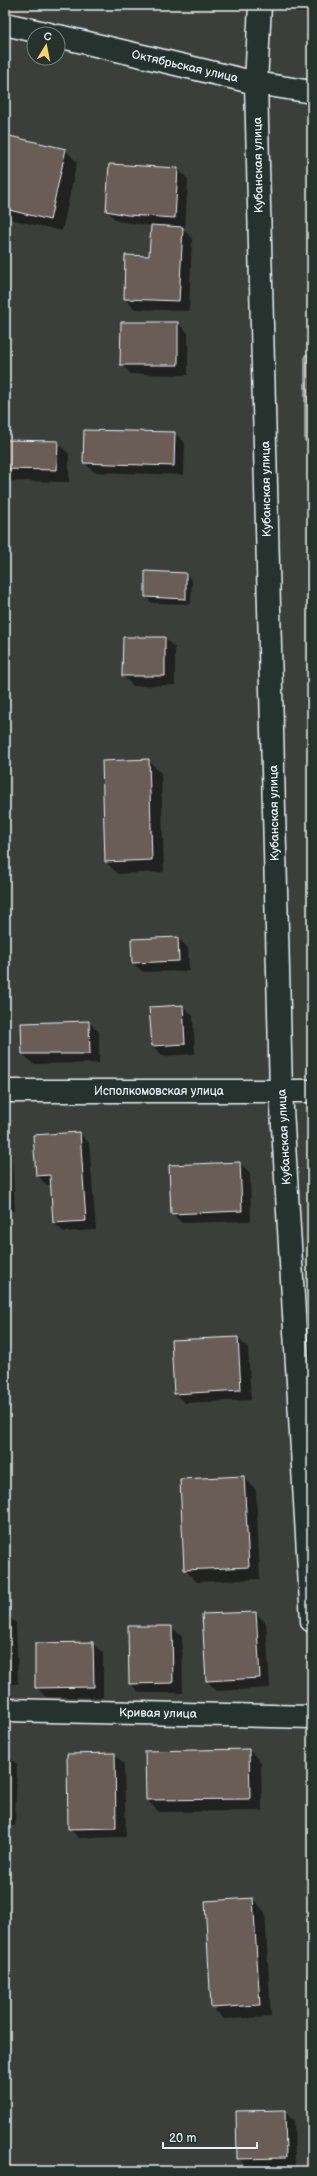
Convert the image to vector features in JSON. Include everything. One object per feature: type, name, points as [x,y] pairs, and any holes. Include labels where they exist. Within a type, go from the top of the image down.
[{"type":"main road","name":"Кубанская улица","points":[[260,5],[256,83],[282,1092],[312,1621]]},
{"type":"main road","points":[[5,24],[26,29]]},
{"type":"main road","name":"Октябрьская улица","points":[[66,38],[256,83],[312,92]]},
{"type":"main road","name":"Исполкомовская улица","points":[[5,1091],[312,1091]]},
{"type":"main road","name":"Кривая улица","points":[[5,1710],[312,1717]]},
{"type":"building","points":[[5,135],[66,149],[50,220],[5,209]]},
{"type":"building","points":[[109,164],[178,168],[175,218],[127,215],[106,211]]},
{"type":"building","points":[[312,191],[312,239],[308,239]]},
{"type":"building","points":[[151,225],[183,227],[179,301],[124,299],[125,255],[149,256]]},
{"type":"building","points":[[121,322],[178,322],[178,365],[120,365]]},
{"type":"building","points":[[305,355],[312,355],[312,441],[305,441]]},
{"type":"building","points":[[84,430],[175,432],[174,466],[83,463]]},
{"type":"building","points":[[5,440],[58,441],[57,470],[5,469]]},
{"type":"building","points":[[145,571],[186,573],[186,599],[145,597]]},
{"type":"building","points":[[123,637],[165,637],[165,676],[122,676]]},
{"type":"building","points":[[310,701],[312,701],[312,724],[311,724]]},
{"type":"building","points":[[149,759],[152,860],[105,862],[102,761]]},
{"type":"building","points":[[310,799],[312,799],[312,836]]},
{"type":"building","points":[[178,937],[179,961],[132,963],[131,939]]},
{"type":"building","points":[[183,1005],[185,1044],[152,1046],[149,1007]]},
{"type":"building","points":[[89,1021],[90,1054],[22,1054],[21,1023]]},
{"type":"building","points":[[80,1132],[86,1221],[53,1223],[50,1175],[36,1176],[33,1135]]},
{"type":"building","points":[[240,1162],[242,1211],[171,1214],[169,1165]]},
{"type":"building","points":[[238,1337],[241,1390],[174,1394],[171,1340]]},
{"type":"building","points":[[244,1476],[249,1567],[184,1570],[180,1479]]},
{"type":"building","points":[[5,1612],[9,1674],[5,1674]]},
{"type":"building","points":[[256,1612],[260,1678],[206,1681],[202,1614]]},
{"type":"building","points":[[128,1626],[172,1626],[173,1683],[129,1684]]},
{"type":"building","points":[[93,1642],[94,1687],[35,1688],[35,1643]]},
{"type":"building","points":[[249,1749],[250,1799],[146,1800],[145,1751]]},
{"type":"building","points":[[5,1753],[8,1753],[5,1817]]},
{"type":"building","points":[[115,1753],[116,1828],[68,1829],[67,1754]]},
{"type":"building","points":[[253,1898],[260,2005],[211,2008],[205,1901]]},
{"type":"building","points":[[285,2110],[286,2158],[237,2159],[236,2111]]}]
